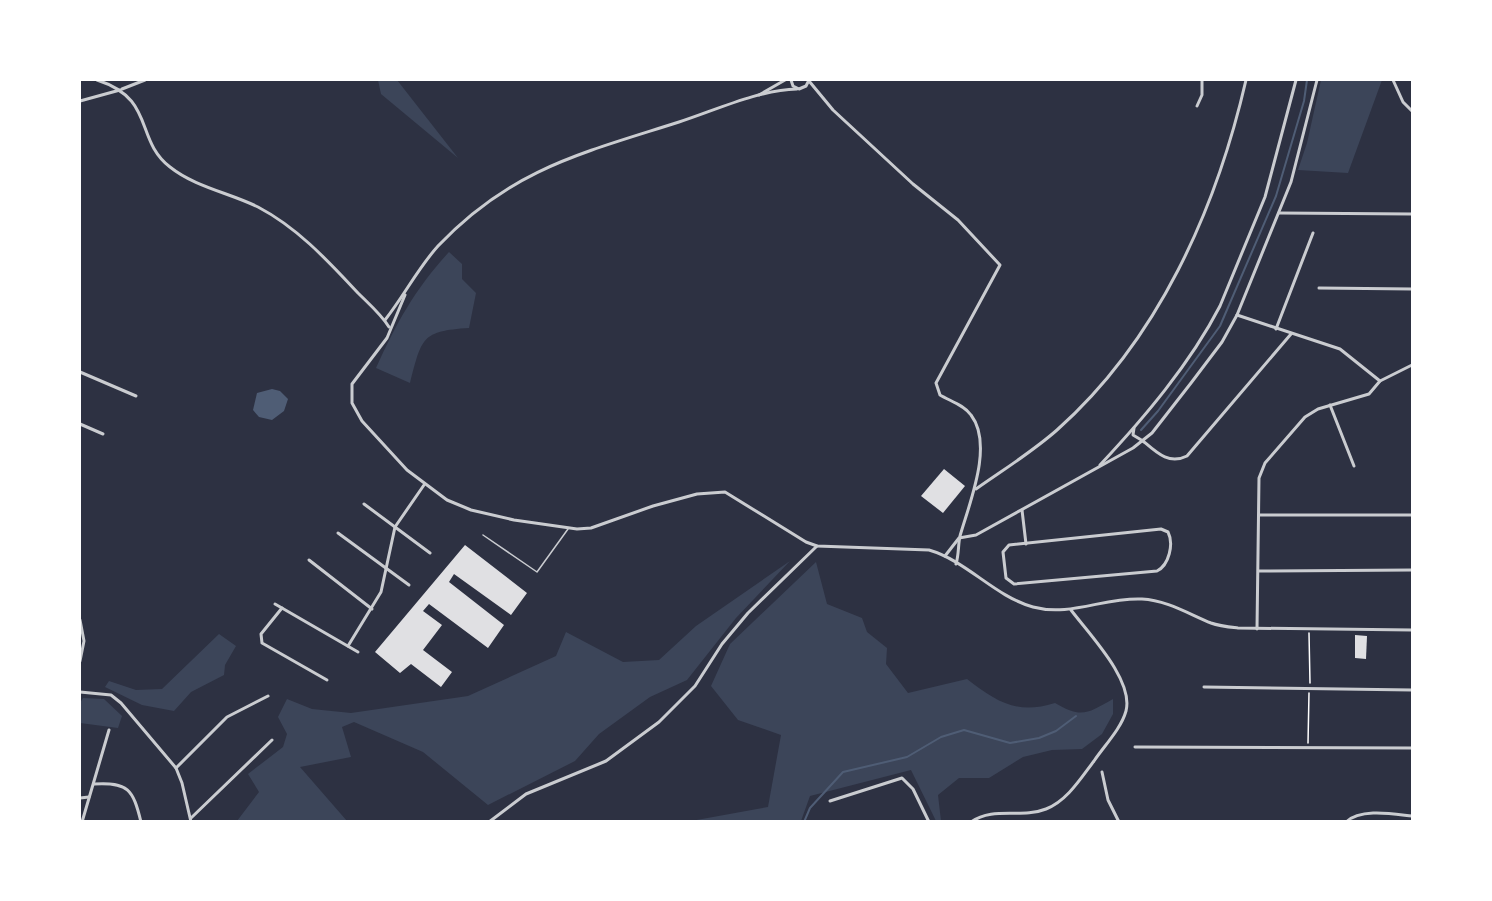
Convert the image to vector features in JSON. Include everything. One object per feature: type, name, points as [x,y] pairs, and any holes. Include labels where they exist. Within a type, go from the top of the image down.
[{"type":"street","points":[[97,80],[121,89],[137,108],[154,146],[168,166],[194,181],[258,207],[296,232],[336,269],[389,327]]},
{"type":"street","points":[[80,101],[145,80]]},
{"type":"street","points":[[755,98],[785,80]]},
{"type":"street","points":[[791,80],[797,89]]},
{"type":"street","points":[[385,320],[439,245],[477,210],[510,185],[559,162],[755,98],[805,87],[809,80],[833,110],[913,184],[958,220],[999,263],[999,269],[936,383],[937,391],[946,399],[967,410],[978,425],[981,445],[974,490],[959,538],[956,564]]},
{"type":"street","points":[[1197,106],[1202,95],[1202,80]]},
{"type":"street","points":[[974,490],[1034,449],[1058,429],[1093,393],[1145,327],[1205,215],[1225,160],[1246,80]]},
{"type":"street","points":[[1098,467],[1134,427],[1194,348],[1220,306],[1265,197],[1296,80]]},
{"type":"street","points":[[945,556],[959,538],[976,535],[1143,441],[1209,360],[1237,315],[1279,213],[1299,154],[1317,80]]},
{"type":"street","points":[[1393,80],[1403,102],[1413,111]]},
{"type":"street","points":[[1279,213],[1413,214]]},
{"type":"street","points":[[1276,328],[1313,233]]},
{"type":"street","points":[[1319,288],[1413,289]]},
{"type":"street","points":[[405,295],[399,314],[389,327],[383,344],[352,384],[352,403],[375,436],[424,485],[447,500],[471,510],[568,528],[591,528],[685,497],[725,492],[786,532],[817,546],[919,548],[945,556],[1020,603],[1049,610],[1071,610],[1112,602],[1145,599],[1170,605],[1212,624],[1257,629],[1413,630]]},
{"type":"street","points":[[1237,315],[1340,349],[1380,381]]},
{"type":"street","points":[[1134,427],[1133,435],[1167,459],[1176,460],[1187,456],[1291,334]]},
{"type":"street","points":[[1257,629],[1259,478],[1265,463],[1305,417],[1330,405],[1369,394],[1380,381],[1413,365]]},
{"type":"street","points":[[80,372],[136,396]]},
{"type":"street","points":[[1330,405],[1354,466]]},
{"type":"street","points":[[80,424],[103,434]]},
{"type":"street","points":[[348,646],[381,592],[395,527],[424,485]]},
{"type":"street","points":[[364,504],[430,553]]},
{"type":"street","points":[[1022,510],[1026,544]]},
{"type":"street","points":[[1259,514],[1413,515]]},
{"type":"street","points":[[1166,530],[1170,537],[1168,557],[1162,568],[1156,571],[1011,584],[1006,578],[1004,549],[1009,545],[1026,544],[1166,530]]},
{"type":"street","points":[[338,533],[409,585]]},
{"type":"street","points":[[489,822],[525,794],[589,770],[645,734],[695,686],[722,644],[748,613],[817,546]]},
{"type":"street","points":[[309,560],[372,609]]},
{"type":"street","points":[[1259,571],[1413,570]]},
{"type":"street","points":[[275,604],[358,652]]},
{"type":"street","points":[[282,608],[261,634],[262,643],[327,680]]},
{"type":"street","points":[[971,822],[990,813],[1027,814],[1053,806],[1070,792],[1124,719],[1127,699],[1121,679],[1071,610]]},
{"type":"street","points":[[80,620],[84,640],[80,661]]},
{"type":"street","points":[[1204,687],[1413,690]]},
{"type":"street","points":[[80,692],[116,697],[176,768],[191,820]]},
{"type":"street","points":[[176,768],[227,717],[268,696]]},
{"type":"street","points":[[82,822],[109,730]]},
{"type":"street","points":[[191,820],[272,740]]},
{"type":"street","points":[[1135,747],[1413,748]]},
{"type":"street","points":[[1102,772],[1108,800],[1119,822]]},
{"type":"street","points":[[830,801],[898,778],[909,784],[928,821]]},
{"type":"street","points":[[94,784],[118,784],[128,789],[134,796],[141,822]]},
{"type":"street","points":[[80,798],[89,797]]},
{"type":"street","points":[[85,814],[87,822]]},
{"type":"street","points":[[1346,822],[1354,816],[1366,814],[1413,816]]},
{"type":"lane","points":[[483,535],[537,572],[568,528]]},
{"type":"path","points":[[1308,748],[1310,630]]},
{"type":"shaded area","points":[[378,80],[397,80],[458,158],[381,94]]},
{"type":"shaded area","points":[[1321,80],[1382,80],[1348,173],[1298,170],[1307,143]]},
{"type":"shaded area","points":[[449,252],[462,264],[462,279],[476,293],[469,328],[441,332],[426,340],[421,347],[410,383],[376,368],[408,307],[426,279]]},
{"type":"shaded area","points":[[272,389],[280,391],[288,399],[284,411],[272,420],[259,417],[253,410],[257,393]]},
{"type":"shaded area","points":[[790,561],[736,618],[687,680],[650,697],[599,734],[575,761],[488,805],[423,752],[354,722],[342,727],[351,757],[300,767],[347,821],[237,821],[259,792],[248,774],[283,747],[287,734],[278,717],[287,699],[312,709],[351,713],[468,696],[556,656],[566,632],[623,662],[659,660],[696,626]]},
{"type":"shaded area","points":[[816,562],[827,604],[862,618],[867,632],[887,648],[886,664],[908,693],[967,679],[998,700],[1018,707],[1029,708],[1055,703],[1072,711],[1085,712],[1113,699],[1113,714],[1102,734],[1082,749],[1052,750],[1023,757],[989,778],[959,778],[938,795],[941,821],[936,821],[911,770],[810,796],[801,821],[691,821],[768,807],[781,735],[738,720],[711,686],[730,644]]},
{"type":"shaded area","points":[[219,634],[236,646],[225,665],[224,675],[191,692],[174,711],[142,705],[105,687],[109,681],[136,690],[162,689]]},
{"type":"shaded area","points":[[83,698],[104,699],[122,716],[118,728],[80,723],[80,703]]},
{"type":"building","points":[[944,469],[965,486],[943,513],[921,496]]},
{"type":"building","points":[[465,545],[527,593],[511,615],[454,574],[449,582],[504,625],[488,648],[429,604],[423,611],[442,625],[423,650],[452,672],[441,687],[411,664],[400,673],[375,652]]},
{"type":"building","points":[[1355,635],[1367,636],[1366,659],[1355,658]]},
{"type":"waterway","points":[[1141,430],[1158,411],[1220,326],[1276,196],[1304,101],[1307,80]]},
{"type":"waterway","points":[[804,822],[810,808],[843,772],[907,757],[941,737],[964,730],[1010,743],[1039,738],[1056,731],[1076,716]]}]
